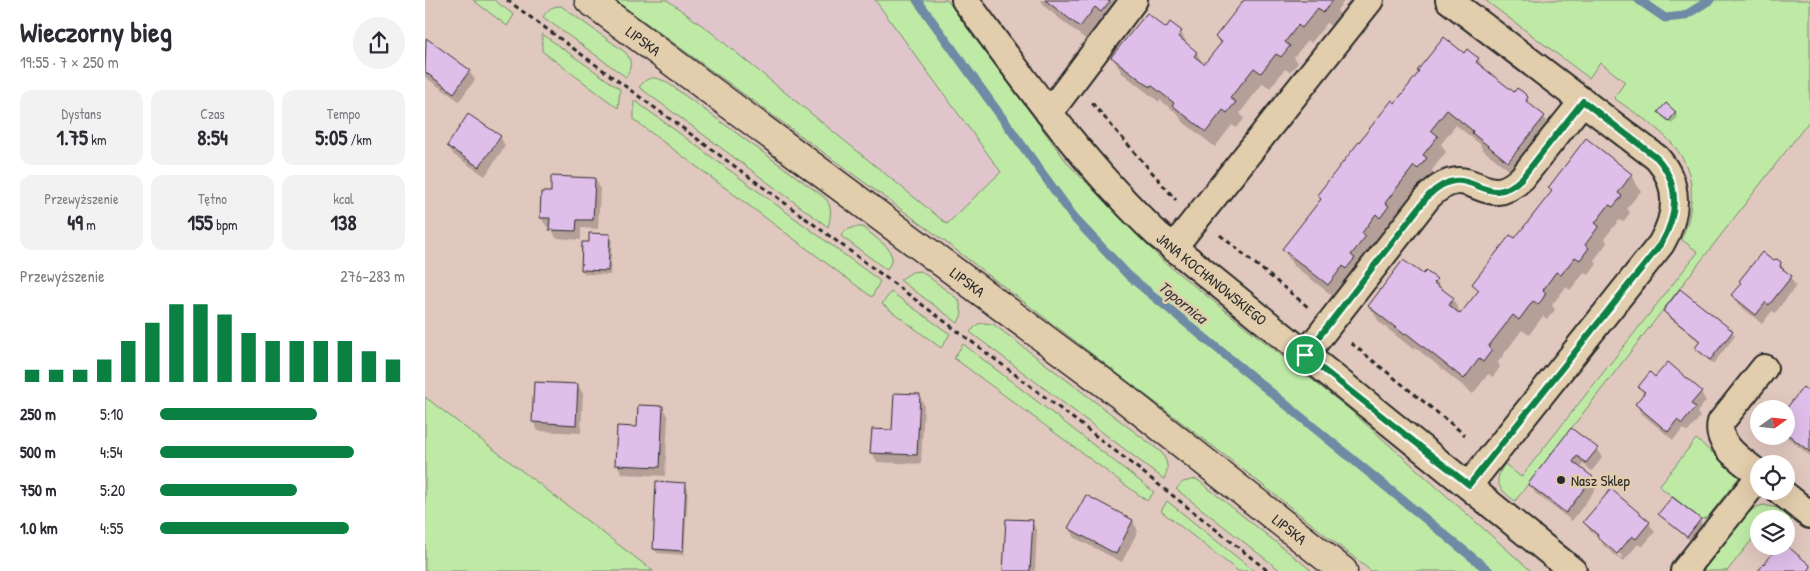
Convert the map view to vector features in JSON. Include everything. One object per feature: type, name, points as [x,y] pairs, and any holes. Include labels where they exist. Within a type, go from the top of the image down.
[{"type":"main road","name":"LIPSKA","points":[[589,0],[1119,394],[1343,571]]},
{"type":"street","name":"JANA KOCHANOWSKIEGO","points":[[965,0],[1077,149],[1138,216],[1173,248],[1469,485],[1573,571]]},
{"type":"street","points":[[1049,112],[1134,0]]},
{"type":"street","points":[[1173,248],[1370,0]]},
{"type":"street","points":[[1449,0],[1657,158],[1666,168],[1674,192],[1674,206],[1669,232],[1661,244],[1469,485]]},
{"type":"street","points":[[1305,355],[1435,189],[1442,184],[1457,180],[1465,180],[1495,192],[1515,185],[1583,101]]},
{"type":"street","points":[[1750,468],[1723,442],[1720,428],[1721,422],[1764,368]]},
{"type":"street","points":[[1684,571],[1750,487]]},
{"type":"street","points":[[1791,500],[1810,515]]},
{"type":"path","points":[[507,0],[925,305],[1196,513],[1268,571]]},
{"type":"shaded area","points":[[667,0],[875,0],[1001,172],[947,224],[707,29]]},
{"type":"green space","points":[[473,0],[494,0],[514,15],[507,26]]},
{"type":"green space","points":[[615,0],[667,0],[707,29],[947,224],[1001,172],[875,0],[947,0],[1069,165],[1163,261],[1350,410],[1531,571],[1371,571],[1236,464],[935,234]]},
{"type":"green space","points":[[1485,0],[1810,0],[1810,120],[1515,501],[1499,485],[1499,476],[1505,464],[1521,477],[1698,252],[1681,239],[1688,220],[1691,201],[1691,182],[1686,166],[1679,152],[1668,139],[1656,128],[1614,98],[1625,82],[1600,62],[1589,78]]},
{"type":"green space","points":[[561,6],[625,52],[630,64],[626,77],[543,17],[550,8]]},
{"type":"green space","points":[[542,34],[620,89],[618,108],[542,51]]},
{"type":"green space","points":[[651,78],[665,81],[824,197],[831,211],[828,227],[639,87]]},
{"type":"green space","points":[[634,100],[880,281],[872,297],[634,120]]},
{"type":"green space","points":[[854,227],[863,227],[888,248],[892,257],[887,270],[841,236],[845,231]]},
{"type":"green space","points":[[921,271],[959,300],[962,314],[958,323],[900,280],[912,272]]},
{"type":"green space","points":[[891,292],[950,334],[941,348],[882,304]]},
{"type":"green space","points":[[978,324],[993,324],[1161,452],[1167,465],[1164,479],[970,332]]},
{"type":"green space","points":[[963,344],[1154,492],[1147,501],[954,358]]},
{"type":"green space","points":[[425,397],[653,571],[425,571]]},
{"type":"green space","points":[[1696,439],[1740,476],[1707,518],[1701,519],[1659,486]]},
{"type":"green space","points":[[1196,479],[1312,571],[1281,571],[1176,489],[1183,482]]},
{"type":"green space","points":[[1167,501],[1254,571],[1238,571],[1161,511]]},
{"type":"green space","points":[[1764,505],[1783,510],[1752,510]]},
{"type":"green space","points":[[1750,512],[1750,542],[1727,571],[1703,571]]},
{"type":"building","points":[[1045,0],[1110,1],[1101,12],[1095,7],[1080,27]]},
{"type":"building","points":[[1244,0],[1333,0],[1323,13],[1318,8],[1302,28],[1298,25],[1285,42],[1290,46],[1281,57],[1276,54],[1261,73],[1254,68],[1230,98],[1236,102],[1227,113],[1223,110],[1206,132],[1172,105],[1174,103],[1111,57],[1147,13],[1166,28],[1170,22],[1182,31],[1178,36],[1197,52],[1194,56],[1204,64],[1222,42],[1215,37]]},
{"type":"building","points":[[1444,37],[1464,53],[1467,49],[1479,58],[1476,62],[1514,92],[1517,88],[1523,92],[1528,97],[1526,101],[1545,116],[1508,162],[1447,110],[1431,130],[1438,136],[1423,155],[1427,158],[1418,169],[1414,166],[1385,203],[1389,206],[1380,218],[1376,214],[1362,233],[1366,236],[1351,255],[1355,258],[1346,269],[1343,266],[1328,285],[1282,249],[1321,199],[1317,195],[1392,100],[1395,103]]},
{"type":"building","points":[[426,38],[470,70],[454,93],[425,72]]},
{"type":"building","points":[[1666,103],[1676,112],[1669,121],[1658,112]]},
{"type":"building","points":[[468,114],[501,136],[479,167],[447,146]]},
{"type":"building","points":[[1586,138],[1632,174],[1618,193],[1622,196],[1613,207],[1609,205],[1595,223],[1599,226],[1585,245],[1589,248],[1580,260],[1575,257],[1561,275],[1556,272],[1543,290],[1546,293],[1542,300],[1538,304],[1533,301],[1519,320],[1513,315],[1488,347],[1492,350],[1483,362],[1479,359],[1464,379],[1406,333],[1405,335],[1368,306],[1403,260],[1423,274],[1426,271],[1437,279],[1434,283],[1454,298],[1449,305],[1460,314],[1479,290],[1472,284],[1510,235],[1515,238],[1552,191],[1548,188]]},
{"type":"building","points":[[551,176],[595,178],[593,220],[577,220],[576,231],[549,230],[550,218],[540,218],[541,192],[551,192]]},
{"type":"building","points":[[589,233],[610,234],[608,271],[581,270],[582,242],[589,242]]},
{"type":"building","points":[[1762,252],[1772,260],[1777,259],[1781,262],[1780,267],[1792,276],[1769,305],[1766,302],[1756,315],[1731,295],[1741,283],[1739,281]]},
{"type":"building","points":[[1680,289],[1733,331],[1710,360],[1695,348],[1700,341],[1663,311]]},
{"type":"building","points":[[1668,362],[1702,391],[1691,404],[1696,407],[1682,424],[1677,420],[1668,432],[1635,404],[1645,392],[1638,387],[1650,372],[1655,377]]},
{"type":"building","points":[[534,382],[578,384],[576,425],[532,422]]},
{"type":"building","points":[[1803,387],[1810,393],[1810,452],[1795,440],[1795,400],[1793,400]]},
{"type":"building","points":[[894,393],[920,394],[917,455],[870,453],[872,429],[892,430]]},
{"type":"building","points":[[638,405],[663,406],[660,467],[615,465],[617,426],[637,427]]},
{"type":"building","points":[[1571,428],[1598,448],[1586,463],[1577,456],[1573,462],[1593,477],[1566,513],[1528,484]]},
{"type":"building","points":[[656,481],[686,483],[683,551],[653,549]]},
{"type":"building","points":[[1611,489],[1650,522],[1636,539],[1632,536],[1617,554],[1583,522]]},
{"type":"building","points":[[1086,495],[1133,520],[1116,554],[1068,528]]},
{"type":"building","points":[[1672,497],[1701,519],[1687,537],[1658,514]]},
{"type":"building","points":[[1006,519],[1033,520],[1030,571],[1003,571]]},
{"type":"building","points":[[1795,552],[1810,565],[1809,571],[1758,571],[1771,555],[1795,555]]},
{"type":"waterway","name":"Topornica","points":[[917,0],[1076,220],[1129,276],[1489,571]]},
{"type":"waterway","points":[[1639,0],[1665,18],[1684,16],[1710,0]]},
{"type":"place","name":"Nasz Sklep","points":[[1561,480]]},
{"type":"route","points":[[1583,101],[1657,158],[1666,168],[1674,192],[1674,206],[1669,232],[1469,485],[1305,355],[1435,189],[1442,184],[1457,180],[1465,180],[1495,192],[1515,185],[1583,101]]}]
